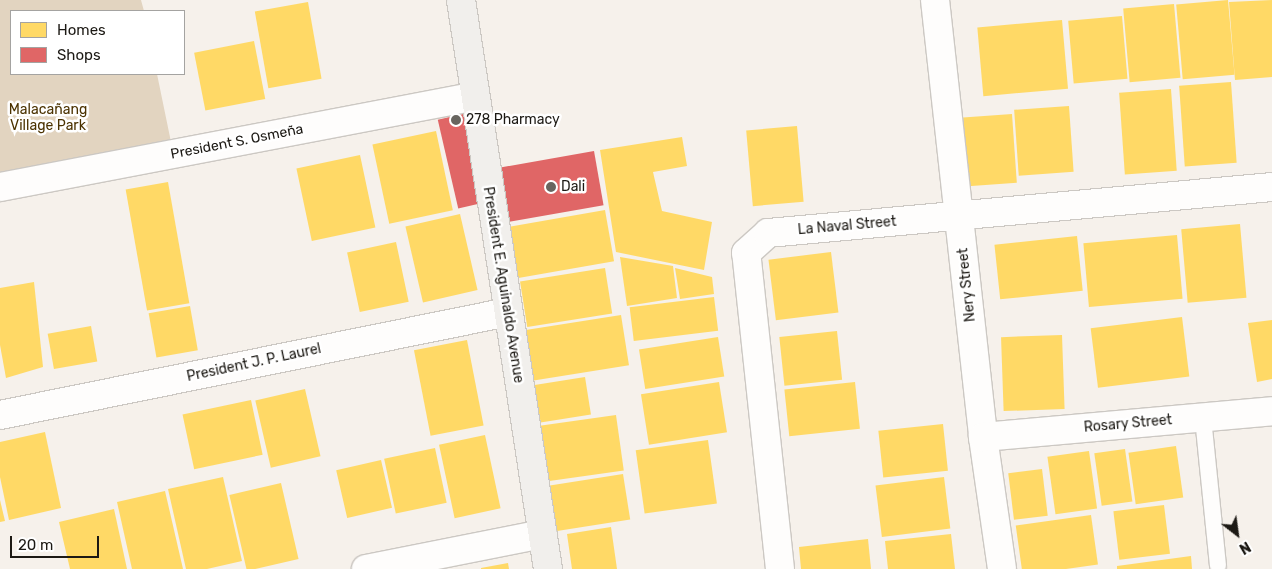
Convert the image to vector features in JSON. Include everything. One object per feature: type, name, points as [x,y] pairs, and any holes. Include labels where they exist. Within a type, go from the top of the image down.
[{"type":"main road","name":"President E. Aguinaldo Avenue","points":[[461,0],[474,97],[548,569]]},
{"type":"street","name":"Nery Street","points":[[935,0],[984,437],[1002,569]]},
{"type":"street","name":"President S. Osmeña","points":[[0,187],[474,97]]},
{"type":"street","name":"La Naval Street","points":[[780,569],[746,254],[768,233],[1272,187]]},
{"type":"street","name":"President J. P. Laurel","points":[[0,415],[508,312]]},
{"type":"street","name":"Rosary Street","points":[[984,437],[1272,411]]},
{"type":"street","points":[[366,569],[543,534]]},
{"type":"lane","points":[[1203,418],[1218,565]]},
{"type":"green space","name":"Malacañang Village Park","points":[[0,0],[141,0],[144,10],[10,10],[10,75],[157,75],[171,142],[0,173]]},
{"type":"building: Homes","points":[[1228,0],[1235,75],[1183,79],[1176,5]]},
{"type":"building: Homes","points":[[1272,0],[1272,77],[1235,80],[1229,2]]},
{"type":"building: Homes","points":[[308,2],[322,79],[268,88],[255,11]]},
{"type":"building: Homes","points":[[1174,4],[1180,78],[1130,82],[1123,8]]},
{"type":"building: Homes","points":[[1122,16],[1127,79],[1074,83],[1068,21]]},
{"type":"building: Homes","points":[[1062,20],[1068,89],[983,96],[977,27]]},
{"type":"building: Homes","points":[[254,41],[265,99],[205,111],[194,53]]},
{"type":"building: Homes","points":[[1231,82],[1237,163],[1185,166],[1179,86]]},
{"type":"building: Homes","points":[[1171,89],[1177,171],[1125,174],[1119,93]]},
{"type":"building: Homes","points":[[1069,106],[1074,172],[1019,176],[1014,110]]},
{"type":"building: Homes","points":[[1012,114],[1017,183],[968,186],[963,117]]},
{"type":"building: Homes","points":[[797,126],[804,202],[753,206],[746,130]]},
{"type":"building: Homes","points":[[436,131],[453,210],[389,224],[372,145]]},
{"type":"building: Homes","points":[[682,137],[687,166],[653,172],[662,211],[712,222],[704,270],[616,252],[600,150]]},
{"type":"building: Homes","points":[[360,155],[375,227],[312,241],[296,169]]},
{"type":"building: Homes","points":[[168,182],[189,303],[147,311],[126,189]]},
{"type":"building: Homes","points":[[605,210],[614,261],[516,279],[507,227]]},
{"type":"building: Homes","points":[[460,214],[478,290],[423,303],[405,227]]},
{"type":"building: Homes","points":[[1240,224],[1246,298],[1188,303],[1181,229]]},
{"type":"building: Homes","points":[[1177,235],[1183,299],[1089,307],[1083,243]]},
{"type":"building: Homes","points":[[1077,236],[1083,291],[1000,299],[994,245]]},
{"type":"building: Homes","points":[[396,242],[409,302],[360,312],[347,252]]},
{"type":"building: Homes","points":[[831,252],[838,313],[776,320],[768,260]]},
{"type":"building: Homes","points":[[620,257],[673,266],[677,298],[627,306]]},
{"type":"building: Homes","points":[[605,268],[612,313],[527,327],[520,281]]},
{"type":"building: Homes","points":[[675,268],[712,277],[714,294],[680,299]]},
{"type":"building: Homes","points":[[34,282],[43,367],[6,378],[0,345],[0,288]]},
{"type":"building: Homes","points":[[714,297],[718,331],[634,341],[630,307]]},
{"type":"building: Homes","points":[[190,306],[198,350],[156,358],[149,313]]},
{"type":"building: Homes","points":[[621,315],[629,365],[532,381],[524,330]]},
{"type":"building: Homes","points":[[1182,317],[1189,377],[1098,388],[1091,328]]},
{"type":"building: Homes","points":[[1272,320],[1272,379],[1257,382],[1248,323]]},
{"type":"building: Homes","points":[[91,326],[97,361],[54,369],[48,334]]},
{"type":"building: Homes","points":[[837,331],[842,380],[784,386],[779,337]]},
{"type":"building: Homes","points":[[1062,335],[1065,409],[1004,411],[1001,337]]},
{"type":"building: Homes","points":[[718,337],[724,377],[645,389],[639,350]]},
{"type":"building: Homes","points":[[467,340],[484,425],[431,436],[414,350]]},
{"type":"building: Homes","points":[[585,377],[591,415],[541,423],[535,385]]},
{"type":"building: Homes","points":[[719,382],[727,432],[649,445],[641,394]]},
{"type":"building: Homes","points":[[855,382],[860,429],[789,436],[784,389]]},
{"type":"building: Homes","points":[[305,389],[321,456],[271,468],[255,400]]},
{"type":"building: Homes","points":[[251,400],[263,455],[194,469],[183,415]]},
{"type":"building: Homes","points":[[616,415],[624,470],[548,481],[540,426]]},
{"type":"building: Homes","points":[[943,424],[948,471],[883,478],[878,431]]},
{"type":"building: Homes","points":[[45,432],[61,508],[9,520],[0,477],[0,442]]},
{"type":"building: Homes","points":[[485,435],[501,508],[455,518],[439,445]]},
{"type":"building: Homes","points":[[708,440],[717,503],[645,514],[636,450]]},
{"type":"building: Homes","points":[[1176,446],[1183,497],[1136,504],[1128,453]]},
{"type":"building: Homes","points":[[435,448],[447,503],[396,514],[384,459]]},
{"type":"building: Homes","points":[[1125,449],[1132,501],[1102,506],[1094,453]]},
{"type":"building: Homes","points":[[1089,451],[1097,508],[1055,514],[1047,457]]},
{"type":"building: Homes","points":[[381,460],[392,508],[347,518],[336,470]]},
{"type":"building: Homes","points":[[1042,469],[1048,516],[1014,520],[1008,473]]},
{"type":"building: Homes","points":[[623,474],[630,519],[557,531],[550,486]]},
{"type":"building: Homes","points":[[223,477],[242,561],[207,569],[186,569],[168,489]]},
{"type":"building: Homes","points":[[944,477],[950,529],[882,537],[876,485]]},
{"type":"building: Homes","points":[[281,483],[299,559],[255,569],[246,569],[229,495]]},
{"type":"building: Homes","points":[[165,491],[183,569],[132,569],[117,502]]},
{"type":"building: Homes","points":[[0,500],[5,521],[0,522]]},
{"type":"building: Homes","points":[[1164,505],[1170,554],[1119,560],[1113,511]]},
{"type":"building: Homes","points":[[114,509],[127,569],[70,569],[59,522]]},
{"type":"building: Homes","points":[[1091,515],[1098,565],[1066,569],[1022,569],[1016,526]]},
{"type":"building: Homes","points":[[611,527],[617,569],[572,569],[567,534]]},
{"type":"building: Homes","points":[[951,534],[955,569],[888,569],[885,541]]},
{"type":"building: Homes","points":[[868,539],[871,569],[801,569],[799,547]]},
{"type":"building: Homes","points":[[1191,556],[1192,569],[1117,569],[1117,566]]},
{"type":"building: Homes","points":[[508,563],[509,569],[481,569],[481,568]]},
{"type":"building: Shops","points":[[467,113],[487,202],[458,208],[438,120]]},
{"type":"building: Shops","name":"Dali","points":[[594,151],[604,205],[507,222],[497,168]]},
{"type":"place","name":"278 Pharmacy","points":[[456,120]]},
{"type":"place","name":"Dali","points":[[551,187]]}]
